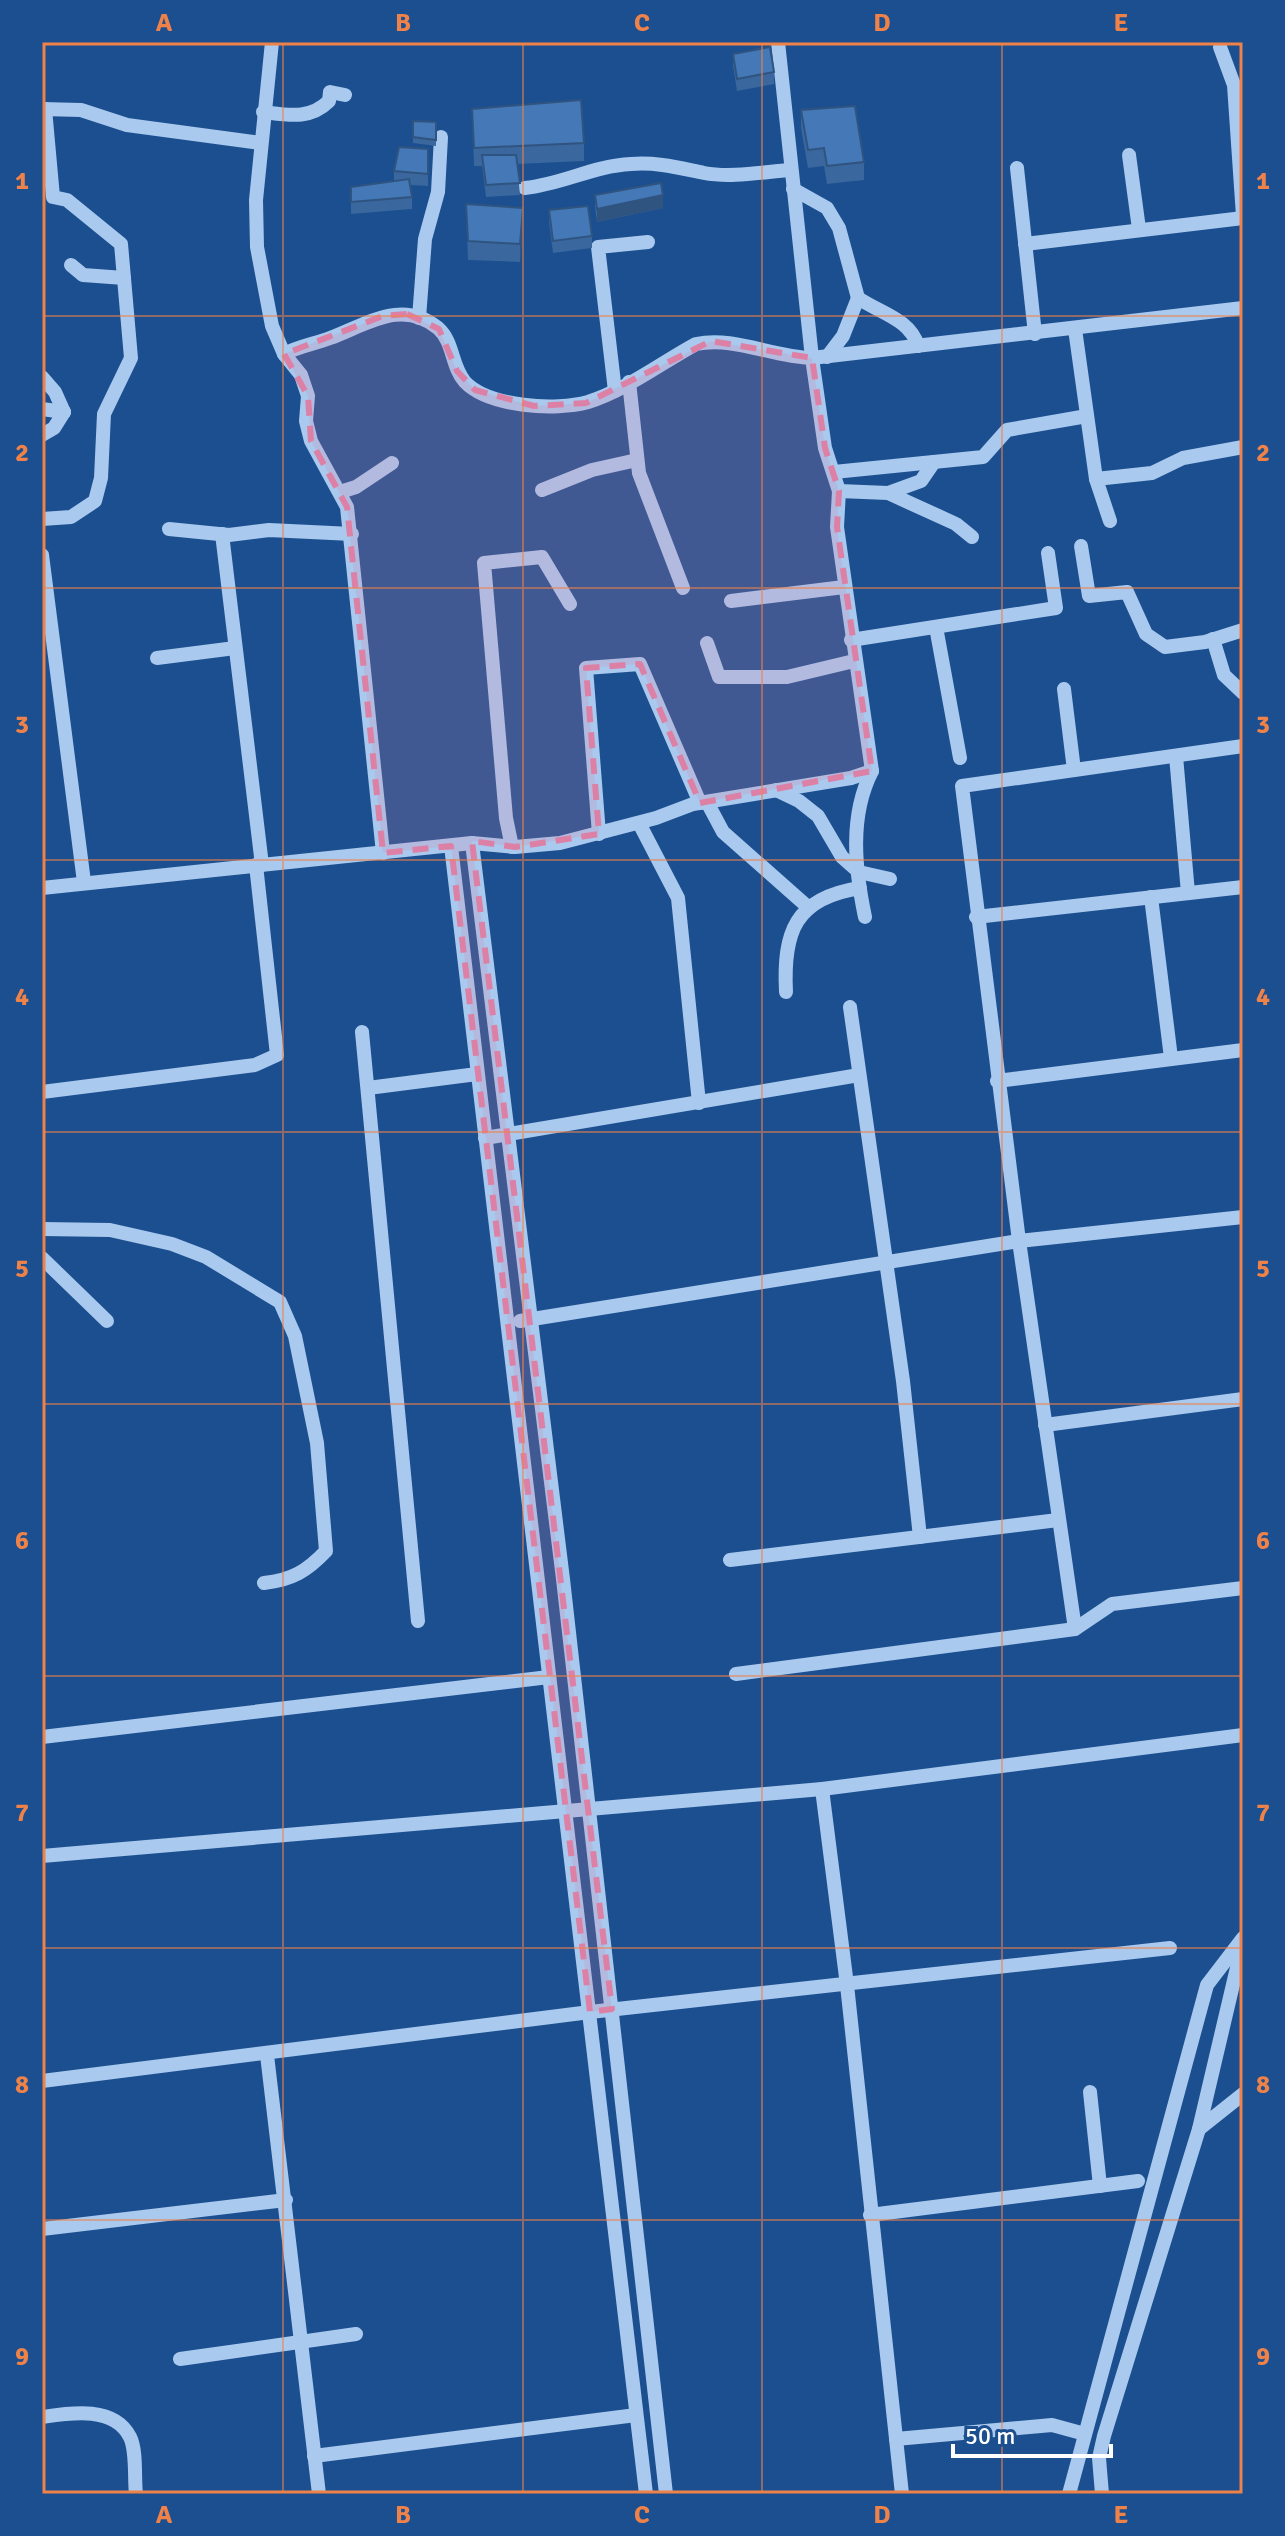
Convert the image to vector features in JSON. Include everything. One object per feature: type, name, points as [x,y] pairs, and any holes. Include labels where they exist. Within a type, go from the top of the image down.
[{"type":"street","points":[[272,42],[263,112],[257,247],[272,326],[284,354],[301,375],[308,396],[306,421],[311,441],[347,507],[383,853]]},
{"type":"street","points":[[778,42],[790,170],[819,357],[825,448],[839,491],[837,527],[844,587],[872,771],[861,791],[856,819],[865,917]]},
{"type":"street","points":[[1025,244],[1243,217],[1238,85],[1220,47]]},
{"type":"street","points":[[263,112],[306,115],[319,110],[329,101],[330,92],[345,95]]},
{"type":"street","points":[[42,519],[71,517],[95,501],[101,478],[104,414],[131,358],[121,244],[67,200],[53,197],[44,109],[81,110],[139,127],[261,143]]},
{"type":"street","points":[[419,318],[425,239],[438,192],[441,137]]},
{"type":"street","points":[[1129,155],[1139,229]]},
{"type":"street","points":[[525,188],[558,184],[592,168],[633,163],[670,164],[706,174],[790,170]]},
{"type":"street","points":[[1017,168],[1035,334]]},
{"type":"street","points":[[793,189],[827,208],[839,228],[858,298],[843,336],[819,357]]},
{"type":"street","points":[[615,391],[598,247],[648,242]]},
{"type":"street","points":[[71,265],[83,275],[124,278]]},
{"type":"street","points":[[858,298],[878,312],[904,323],[918,346]]},
{"type":"street","points":[[284,354],[392,313],[419,318],[439,329],[447,340],[457,371],[466,383],[493,397],[518,405],[572,405],[615,391],[696,344],[711,341],[722,340],[761,352],[819,357],[1243,308]]},
{"type":"street","points":[[1075,329],[1096,479],[1110,521]]},
{"type":"street","points":[[42,377],[55,392],[64,412]]},
{"type":"street","points":[[629,382],[639,473],[683,588]]},
{"type":"street","points":[[42,409],[64,412]]},
{"type":"street","points":[[42,435],[54,428],[64,412]]},
{"type":"street","points":[[834,472],[983,457],[1007,430],[1087,416]]},
{"type":"street","points":[[1096,479],[1152,473],[1183,458],[1243,447]]},
{"type":"street","points":[[542,490],[592,470],[637,460]]},
{"type":"street","points":[[888,493],[921,481],[934,462]]},
{"type":"street","points":[[340,492],[356,487],[392,463]]},
{"type":"street","points":[[1103,500],[1126,475]]},
{"type":"street","points":[[839,491],[888,493],[956,524],[972,537]]},
{"type":"street","points":[[169,529],[222,534],[269,530],[352,534]]},
{"type":"street","points":[[42,1092],[255,1065],[277,1055],[222,534]]},
{"type":"street","points":[[1081,546],[1089,596],[1127,592],[1146,634],[1165,647],[1213,639],[1243,630]]},
{"type":"street","points":[[851,640],[1056,608],[1048,553]]},
{"type":"street","points":[[42,555],[84,882]]},
{"type":"street","points":[[512,847],[506,818],[484,563],[542,557],[570,604]]},
{"type":"street","points":[[731,601],[844,587]]},
{"type":"street","points":[[936,627],[960,758]]},
{"type":"street","points":[[1213,639],[1224,675],[1243,693]]},
{"type":"street","points":[[707,643],[719,677],[787,677],[854,661]]},
{"type":"street","points":[[157,658],[235,648]]},
{"type":"street","points":[[599,834],[586,668],[640,664],[704,802],[723,832],[809,908]]},
{"type":"street","points":[[1064,689],[1074,770]]},
{"type":"street","points":[[1075,1629],[997,1081],[962,786],[1243,746]]},
{"type":"street","points":[[1176,756],[1188,893]]},
{"type":"street","points":[[42,888],[472,843],[512,847],[560,843],[704,802],[851,778],[872,771]]},
{"type":"street","points":[[775,790],[799,801],[818,816],[842,857],[860,880]]},
{"type":"street","points":[[639,823],[678,898],[699,1103]]},
{"type":"street","points":[[472,843],[612,2009],[666,2494]]},
{"type":"street","points":[[451,846],[646,2494]]},
{"type":"street","points":[[786,992],[784,953],[800,916],[860,880],[890,879]]},
{"type":"street","points":[[976,917],[1243,887]]},
{"type":"street","points":[[1151,897],[1171,1058]]},
{"type":"street","points":[[850,1007],[887,1263],[920,1537]]},
{"type":"street","points":[[362,1032],[418,1621]]},
{"type":"street","points":[[997,1081],[1243,1050]]},
{"type":"street","points":[[368,1088],[477,1074]]},
{"type":"street","points":[[485,1138],[859,1075]]},
{"type":"street","points":[[507,1323],[1019,1241],[1243,1217]]},
{"type":"street","points":[[42,1229],[110,1230],[172,1244],[206,1257],[280,1302],[295,1336],[317,1443],[326,1551],[307,1571],[286,1581],[264,1583]]},
{"type":"street","points":[[42,1258],[107,1321]]},
{"type":"street","points":[[1045,1425],[1243,1399]]},
{"type":"street","points":[[730,1560],[1058,1520]]},
{"type":"street","points":[[736,1674],[1075,1629],[1112,1604],[1243,1588]]},
{"type":"street","points":[[42,1737],[549,1677]]},
{"type":"street","points":[[42,1856],[822,1789],[1243,1735]]},
{"type":"street","points":[[822,1789],[847,1985],[902,2494]]},
{"type":"street","points":[[1102,2494],[1099,2458],[1104,2436],[1199,2129],[1243,1940]]},
{"type":"street","points":[[1069,2494],[1207,1985],[1243,1940]]},
{"type":"street","points":[[42,2081],[267,2055],[612,2009],[1170,1948]]},
{"type":"street","points":[[267,2055],[319,2494]]},
{"type":"street","points":[[1090,2092],[1100,2186]]},
{"type":"street","points":[[1199,2129],[1243,2094]]},
{"type":"street","points":[[870,2215],[1138,2181]]},
{"type":"street","points":[[42,2229],[286,2200]]},
{"type":"street","points":[[180,2359],[356,2334]]},
{"type":"street","points":[[42,2417],[93,2412],[115,2422],[130,2437],[136,2494]]},
{"type":"street","points":[[314,2456],[636,2415]]},
{"type":"street","points":[[896,2439],[1052,2425],[1085,2434]]},
{"type":"highlighted area","points":[[407,314],[439,329],[457,371],[475,390],[534,406],[586,403],[711,341],[812,358],[825,448],[839,491],[837,527],[872,771],[700,803],[640,664],[586,668],[599,834],[515,847],[472,841],[612,2009],[590,2012],[451,846],[383,853],[347,507],[311,441],[308,396],[284,354],[383,316]]},
{"type":"building","points":[[770,47],[774,72],[737,79],[733,54]]},
{"type":"building","points":[[581,100],[584,143],[474,148],[472,109]]},
{"type":"building","points":[[855,106],[864,162],[827,166],[824,148],[808,150],[801,110]]},
{"type":"building","points":[[413,121],[436,122],[436,140],[413,137]]},
{"type":"building","points":[[399,147],[428,149],[428,174],[394,171]]},
{"type":"building","points":[[482,155],[516,155],[520,183],[486,185]]},
{"type":"building","points":[[409,179],[412,197],[351,202],[351,187]]},
{"type":"building","points":[[661,183],[663,195],[597,209],[595,195]]},
{"type":"building","points":[[466,204],[523,208],[520,244],[468,241]]},
{"type":"building","points":[[588,206],[592,236],[553,241],[549,210]]}]
